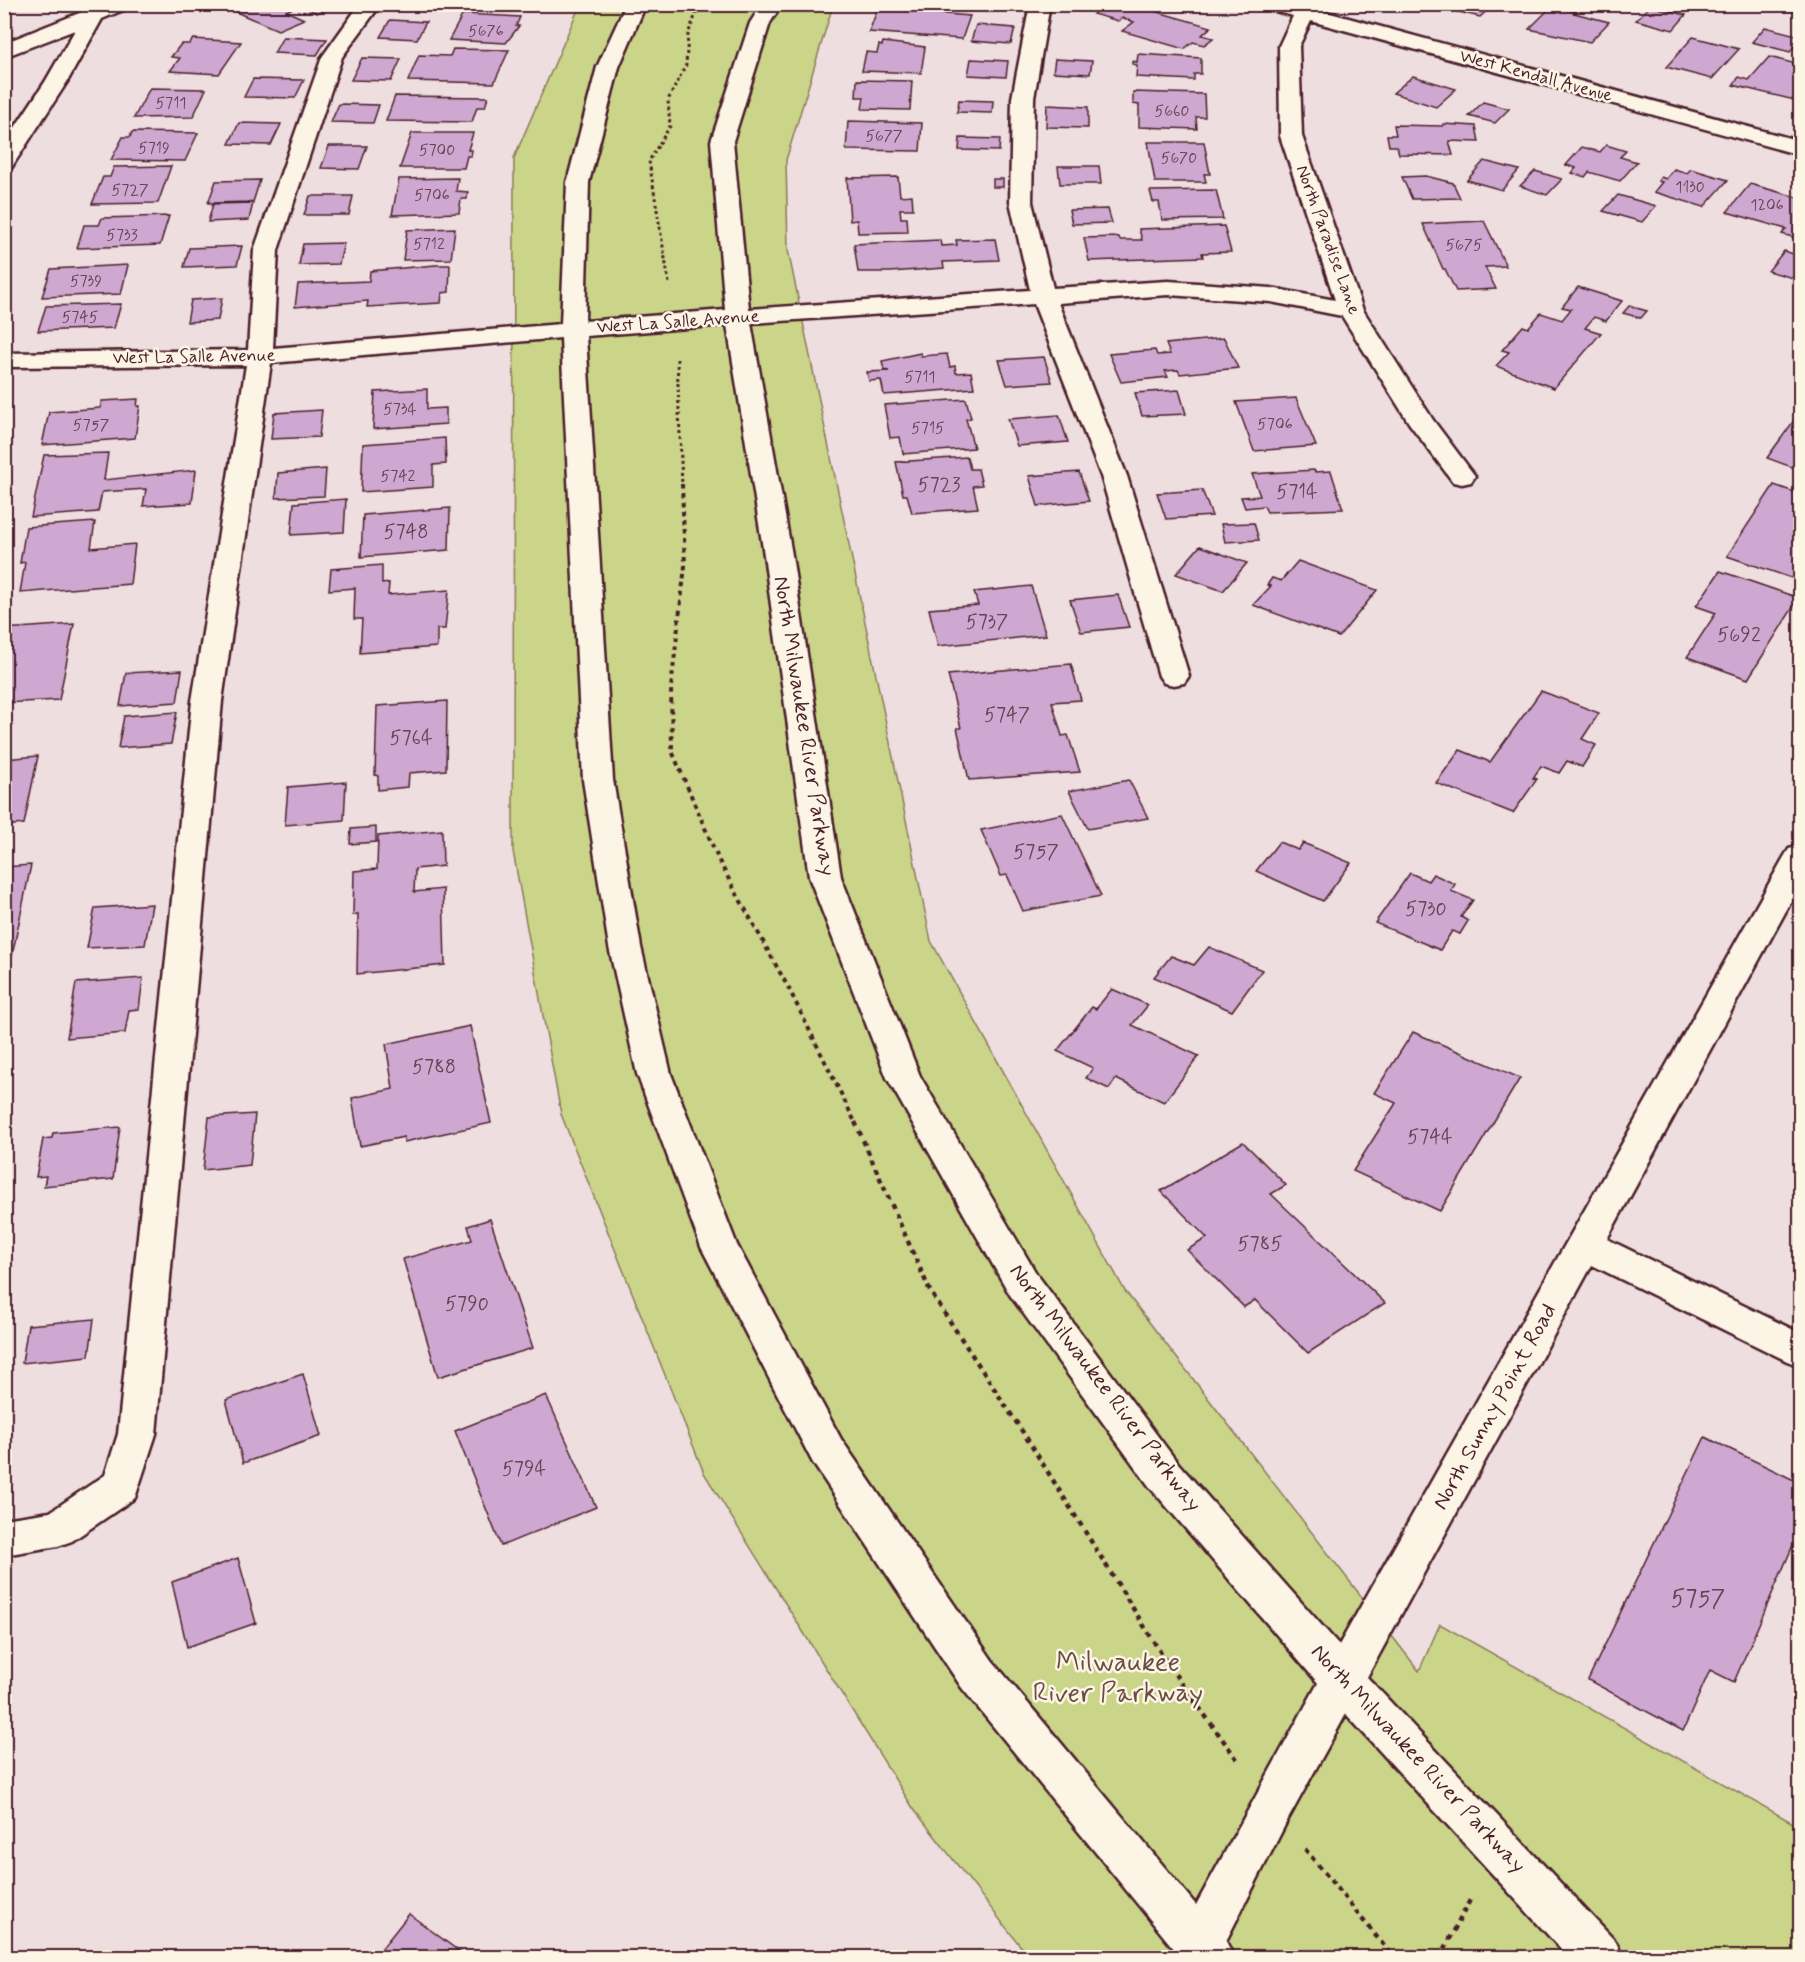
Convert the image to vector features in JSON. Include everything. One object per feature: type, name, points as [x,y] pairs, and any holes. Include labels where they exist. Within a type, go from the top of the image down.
[{"type":"street","points":[[4,51],[121,4]]},
{"type":"street","points":[[4,1537],[58,1528],[121,1486],[137,1434],[207,701],[260,357],[266,250],[332,57],[371,4]]},
{"type":"street","points":[[636,4],[608,68],[578,182],[573,330],[598,780],[626,947],[654,1074],[719,1247],[827,1451],[977,1674],[1202,1954]]},
{"type":"street","name":"North Milwaukee River Parkway","points":[[772,4],[760,23],[722,141],[738,317],[778,555],[825,877],[904,1078],[1023,1284],[1163,1474],[1343,1681],[1600,1958]]},
{"type":"street","points":[[1040,4],[1023,98],[1021,202],[1043,296],[1114,476],[1174,676]]},
{"type":"street","name":"West Kendall Avenue","points":[[1272,4],[1800,148]]},
{"type":"street","name":"North Paradise Lane","points":[[1305,13],[1289,46],[1291,136],[1351,310],[1422,423],[1462,476]]},
{"type":"street","points":[[4,162],[56,82],[94,15]]},
{"type":"street","name":"West La Salle Avenue","points":[[4,360],[260,357],[738,317],[1168,288],[1271,295],[1351,310]]},
{"type":"street","name":"North Sunny Point Road","points":[[1202,1954],[1272,1808],[1800,857]]},
{"type":"street","points":[[1585,1245],[1800,1350]]},
{"type":"path","points":[[1272,1808],[1394,1958]]},
{"type":"path","points":[[1440,1958],[1471,1898]]},
{"type":"green space","name":"Milwaukee River Parkway","points":[[580,5],[833,5],[786,160],[788,250],[931,941],[1125,1291],[1419,1671],[1440,1624],[1800,1827],[1800,1957],[1029,1957],[913,1808],[704,1473],[561,1114],[513,851],[514,158]]},
{"type":"building","points":[[244,4],[330,4],[334,6],[317,13],[300,5],[286,11],[304,19],[278,30],[231,10]]},
{"type":"building","points":[[984,4],[1021,4],[1019,11],[982,8]]},
{"type":"building","points":[[1105,4],[1129,4],[1211,27],[1202,35],[1213,38],[1204,45],[1193,42],[1184,49],[1122,31],[1134,22],[1122,18],[1118,21],[1093,14]]},
{"type":"building","points":[[1425,4],[1494,4],[1480,17]]},
{"type":"building","points":[[1767,4],[1800,4],[1800,13],[1767,5]]},
{"type":"building","points":[[879,5],[887,6],[886,9],[970,16],[962,39],[869,32]]},
{"type":"building","points":[[1552,6],[1609,22],[1590,42],[1529,29]]},
{"type":"building","points":[[1650,6],[1686,15],[1673,30],[1636,20]]},
{"type":"building","points":[[463,14],[520,17],[516,26],[519,26],[506,43],[449,40]]},
{"type":"building","points":[[390,20],[426,22],[417,39],[380,37]]},
{"type":"building","points":[[976,25],[1015,28],[1011,44],[971,41]]},
{"type":"building","points":[[1765,27],[1800,36],[1800,39],[1790,52],[1752,42]]},
{"type":"building","points":[[283,37],[327,39],[317,55],[274,53]]},
{"type":"building","points":[[1693,37],[1739,49],[1712,79],[1666,67]]},
{"type":"building","points":[[193,39],[241,42],[219,74],[170,71],[180,58],[171,57],[181,44],[189,44]]},
{"type":"building","points":[[883,42],[925,47],[921,73],[862,71],[866,52],[877,53],[879,45],[882,46]]},
{"type":"building","points":[[453,49],[509,50],[494,83],[408,81],[419,55],[450,56]]},
{"type":"building","points":[[1138,54],[1201,58],[1201,74],[1194,74],[1194,80],[1136,77],[1137,65],[1132,64],[1132,61],[1137,62]]},
{"type":"building","points":[[1769,57],[1800,65],[1800,92],[1794,100],[1733,85],[1739,77],[1749,80]]},
{"type":"building","points":[[362,58],[401,59],[391,81],[351,80]]},
{"type":"building","points":[[971,59],[1008,61],[1006,77],[968,75]]},
{"type":"building","points":[[1055,59],[1092,61],[1090,74],[1053,72]]},
{"type":"building","points":[[1413,76],[1456,89],[1436,107],[1393,93]]},
{"type":"building","points":[[253,79],[304,80],[295,98],[244,97]]},
{"type":"building","points":[[857,80],[912,81],[910,110],[862,109],[864,97],[856,97]]},
{"type":"building","points":[[150,88],[206,89],[193,117],[134,118]]},
{"type":"building","points":[[1133,92],[1204,94],[1205,117],[1196,117],[1197,129],[1139,127],[1139,105],[1133,104]]},
{"type":"building","points":[[395,96],[488,97],[485,107],[477,107],[472,122],[386,121]]},
{"type":"building","points":[[959,100],[993,101],[992,113],[957,112]]},
{"type":"building","points":[[1483,102],[1509,109],[1495,123],[1469,116]]},
{"type":"building","points":[[339,104],[379,105],[373,123],[331,122]]},
{"type":"building","points":[[1047,105],[1088,107],[1088,128],[1046,127]]},
{"type":"building","points":[[848,121],[922,123],[920,151],[846,150]]},
{"type":"building","points":[[239,123],[281,124],[271,145],[229,144]]},
{"type":"building","points":[[1443,124],[1476,126],[1479,142],[1449,141],[1453,155],[1399,154],[1397,146],[1389,146],[1387,135],[1396,135],[1394,125],[1443,126]]},
{"type":"building","points":[[132,132],[198,133],[185,161],[111,160],[123,137],[130,137]]},
{"type":"building","points":[[412,133],[473,133],[468,150],[472,150],[471,156],[467,156],[464,168],[400,168]]},
{"type":"building","points":[[960,138],[1000,139],[999,151],[959,150]]},
{"type":"building","points":[[1148,142],[1204,142],[1210,174],[1204,174],[1206,182],[1155,182]]},
{"type":"building","points":[[1606,145],[1626,151],[1620,157],[1637,162],[1620,181],[1589,172],[1585,177],[1572,173],[1576,168],[1566,165],[1582,147],[1600,152]]},
{"type":"building","points":[[329,146],[367,146],[359,169],[321,168]]},
{"type":"building","points":[[1484,161],[1519,170],[1502,190],[1467,180]]},
{"type":"building","points":[[171,166],[158,203],[92,204],[103,177],[110,177],[114,167]]},
{"type":"building","points":[[1058,166],[1099,166],[1101,184],[1060,184]]},
{"type":"building","points":[[1674,169],[1687,173],[1691,169],[1728,180],[1704,207],[1654,192],[1662,182],[1658,181],[1661,177],[1666,179]]},
{"type":"building","points":[[1535,171],[1562,179],[1547,195],[1520,186]]},
{"type":"building","points":[[1426,176],[1453,183],[1460,198],[1412,199],[1402,177]]},
{"type":"building","points":[[898,177],[900,196],[912,195],[913,209],[900,209],[901,218],[907,218],[908,232],[858,233],[857,220],[850,221],[847,178]]},
{"type":"building","points":[[458,178],[456,191],[468,192],[467,199],[461,199],[459,213],[392,215],[399,179]]},
{"type":"building","points":[[993,179],[1003,179],[1003,187],[993,187]]},
{"type":"building","points":[[260,180],[253,202],[208,203],[216,181]]},
{"type":"building","points":[[1750,184],[1800,198],[1800,239],[1782,234],[1786,229],[1727,212]]},
{"type":"building","points":[[1216,190],[1223,219],[1162,220],[1159,202],[1153,202],[1150,191]]},
{"type":"building","points":[[1618,195],[1656,206],[1642,222],[1603,211]]},
{"type":"building","points":[[310,196],[353,196],[349,215],[304,215]]},
{"type":"building","points":[[253,203],[249,220],[208,222],[213,204]]},
{"type":"building","points":[[1108,209],[1112,223],[1072,224],[1069,210]]},
{"type":"building","points":[[169,216],[160,245],[77,248],[84,225],[99,225],[102,218]]},
{"type":"building","points":[[1484,221],[1506,266],[1485,267],[1496,289],[1456,291],[1443,269],[1423,224]]},
{"type":"building","points":[[1224,226],[1231,252],[1202,253],[1203,257],[1089,261],[1084,238],[1119,237],[1120,240],[1142,240],[1139,229]]},
{"type":"building","points":[[455,228],[451,259],[403,260],[407,230]]},
{"type":"building","points":[[995,239],[999,260],[943,262],[944,268],[890,272],[858,272],[854,244],[940,240],[941,246],[957,245],[956,240]]},
{"type":"building","points":[[344,243],[339,264],[299,265],[303,244]]},
{"type":"building","points":[[242,246],[237,265],[184,267],[189,248]]},
{"type":"building","points":[[1784,251],[1800,256],[1800,280],[1768,271]]},
{"type":"building","points":[[128,265],[121,294],[42,297],[51,269]]},
{"type":"building","points":[[450,265],[449,292],[442,293],[441,303],[367,307],[368,301],[295,307],[298,284],[369,281],[370,271]]},
{"type":"building","points":[[1578,287],[1622,301],[1606,321],[1594,317],[1585,328],[1601,333],[1554,388],[1496,366],[1509,352],[1502,350],[1523,326],[1528,328],[1541,313],[1562,320],[1571,309],[1562,307]]},
{"type":"building","points":[[222,298],[218,320],[187,322],[191,300]]},
{"type":"building","points":[[121,304],[114,328],[38,331],[46,306]]},
{"type":"building","points":[[1629,306],[1647,311],[1641,318],[1623,313]]},
{"type":"building","points":[[1224,338],[1238,368],[1180,374],[1178,370],[1165,371],[1168,377],[1121,382],[1109,354],[1155,350],[1157,355],[1170,354],[1166,344]]},
{"type":"building","points":[[921,353],[921,356],[947,354],[950,367],[955,366],[956,373],[971,372],[974,388],[884,395],[881,380],[869,381],[867,372],[889,371],[884,370],[882,361]]},
{"type":"building","points":[[1044,357],[1052,382],[1007,385],[999,360]]},
{"type":"building","points":[[427,389],[427,409],[446,408],[446,424],[373,429],[375,392]]},
{"type":"building","points":[[1179,390],[1186,414],[1142,416],[1135,393]]},
{"type":"building","points":[[1296,398],[1316,446],[1254,451],[1236,402]]},
{"type":"building","points":[[138,399],[137,406],[140,406],[135,438],[42,445],[49,412],[100,408],[102,401]]},
{"type":"building","points":[[966,399],[971,418],[966,419],[974,448],[903,454],[900,437],[890,438],[884,405]]},
{"type":"building","points":[[322,410],[319,437],[271,439],[274,413]]},
{"type":"building","points":[[1800,412],[1800,470],[1767,458]]},
{"type":"building","points":[[1059,415],[1068,442],[1017,446],[1008,419]]},
{"type":"building","points":[[445,438],[446,464],[433,465],[433,487],[361,492],[363,444]]},
{"type":"building","points":[[108,453],[104,480],[196,470],[192,503],[143,506],[146,489],[102,492],[98,512],[31,517],[44,455]]},
{"type":"building","points":[[967,457],[970,469],[978,469],[982,485],[973,486],[978,508],[912,513],[907,495],[903,495],[896,462]]},
{"type":"building","points":[[326,469],[324,496],[276,498],[278,473]]},
{"type":"building","points":[[1314,470],[1315,472],[1331,471],[1343,509],[1267,512],[1264,506],[1245,508],[1241,497],[1260,496],[1252,474]]},
{"type":"building","points":[[1079,472],[1089,501],[1038,506],[1029,476]]},
{"type":"building","points":[[1774,485],[1800,494],[1800,581],[1727,556]]},
{"type":"building","points":[[1202,490],[1212,516],[1166,519],[1157,493]]},
{"type":"building","points":[[346,499],[344,532],[291,535],[294,503]]},
{"type":"building","points":[[450,508],[449,550],[361,557],[363,515]]},
{"type":"building","points":[[95,522],[91,548],[135,544],[130,584],[20,593],[25,562],[20,563],[26,527]]},
{"type":"building","points":[[1254,523],[1259,540],[1225,542],[1221,524]]},
{"type":"building","points":[[1200,546],[1247,563],[1223,591],[1176,574]]},
{"type":"building","points":[[1298,561],[1377,590],[1339,637],[1253,605],[1271,586],[1267,585],[1272,578],[1281,581]]},
{"type":"building","points":[[382,565],[382,584],[389,583],[388,595],[449,590],[445,629],[437,629],[437,647],[360,653],[362,619],[354,619],[355,588],[329,590],[331,569]]},
{"type":"building","points":[[1720,571],[1799,598],[1748,679],[1687,657],[1716,613],[1696,606]]},
{"type":"building","points":[[1031,586],[1046,635],[938,646],[929,609],[978,605],[974,592]]},
{"type":"building","points":[[1118,595],[1129,627],[1081,632],[1070,600]]},
{"type":"building","points":[[74,624],[59,700],[4,703],[4,629]]},
{"type":"building","points":[[1071,664],[1081,700],[1052,702],[1062,736],[1068,735],[1080,772],[969,780],[957,728],[961,728],[948,675]]},
{"type":"building","points":[[182,670],[177,702],[120,706],[126,673]]},
{"type":"building","points":[[1541,691],[1599,713],[1582,739],[1596,745],[1582,767],[1567,761],[1559,773],[1541,766],[1533,778],[1537,779],[1513,813],[1436,783],[1460,750],[1490,762]]},
{"type":"building","points":[[447,701],[446,770],[409,773],[408,787],[378,790],[378,776],[375,775],[377,706]]},
{"type":"building","points":[[177,712],[171,744],[118,748],[124,716]]},
{"type":"building","points":[[38,756],[24,824],[4,826],[4,759]]},
{"type":"building","points":[[1129,780],[1148,818],[1088,829],[1069,791]]},
{"type":"building","points":[[346,782],[344,820],[285,825],[288,787]]},
{"type":"building","points":[[1062,814],[1101,896],[1023,911],[1007,875],[1001,876],[981,830]]},
{"type":"building","points":[[376,827],[376,842],[350,844],[351,829]]},
{"type":"building","points":[[442,830],[443,866],[415,869],[414,892],[443,889],[445,965],[357,974],[358,914],[353,915],[354,871],[377,869],[378,836]]},
{"type":"building","points":[[1279,842],[1298,850],[1303,843],[1351,863],[1323,901],[1256,871]]},
{"type":"building","points":[[31,865],[12,956],[4,956],[4,867]]},
{"type":"building","points":[[1410,873],[1428,881],[1433,874],[1455,884],[1451,891],[1473,900],[1461,917],[1468,921],[1460,934],[1452,931],[1440,950],[1375,923]]},
{"type":"building","points":[[152,904],[145,945],[87,948],[95,908]]},
{"type":"building","points":[[1209,947],[1262,970],[1232,1011],[1154,977],[1171,956],[1194,965]]},
{"type":"building","points":[[143,978],[139,1009],[129,1010],[125,1033],[67,1038],[76,983]]},
{"type":"building","points":[[1112,989],[1148,1005],[1132,1025],[1199,1056],[1164,1102],[1116,1079],[1109,1089],[1086,1078],[1093,1068],[1057,1051],[1092,1007],[1096,1009]]},
{"type":"building","points":[[470,1026],[491,1123],[404,1142],[404,1137],[360,1146],[352,1098],[393,1089],[386,1044]]},
{"type":"building","points":[[1413,1032],[1520,1078],[1440,1211],[1353,1171],[1396,1103],[1374,1093]]},
{"type":"building","points":[[255,1114],[250,1165],[203,1170],[209,1117]]},
{"type":"building","points":[[120,1127],[113,1179],[44,1186],[46,1176],[36,1177],[43,1139],[52,1138],[53,1133]]},
{"type":"building","points":[[1243,1142],[1286,1185],[1271,1194],[1385,1303],[1308,1353],[1255,1300],[1244,1307],[1187,1250],[1207,1238],[1161,1191]]},
{"type":"building","points":[[490,1219],[533,1348],[438,1377],[403,1259],[472,1240],[468,1226]]},
{"type":"building","points":[[94,1319],[89,1356],[22,1363],[28,1325]]},
{"type":"building","points":[[303,1374],[321,1436],[243,1463],[226,1400]]},
{"type":"building","points":[[546,1395],[596,1507],[501,1546],[455,1431]]},
{"type":"building","points":[[1705,1437],[1800,1483],[1800,1529],[1734,1682],[1710,1670],[1683,1731],[1588,1680]]},
{"type":"building","points":[[238,1558],[256,1623],[187,1647],[172,1582]]},
{"type":"building","points":[[409,1914],[468,1958],[374,1958]]}]
